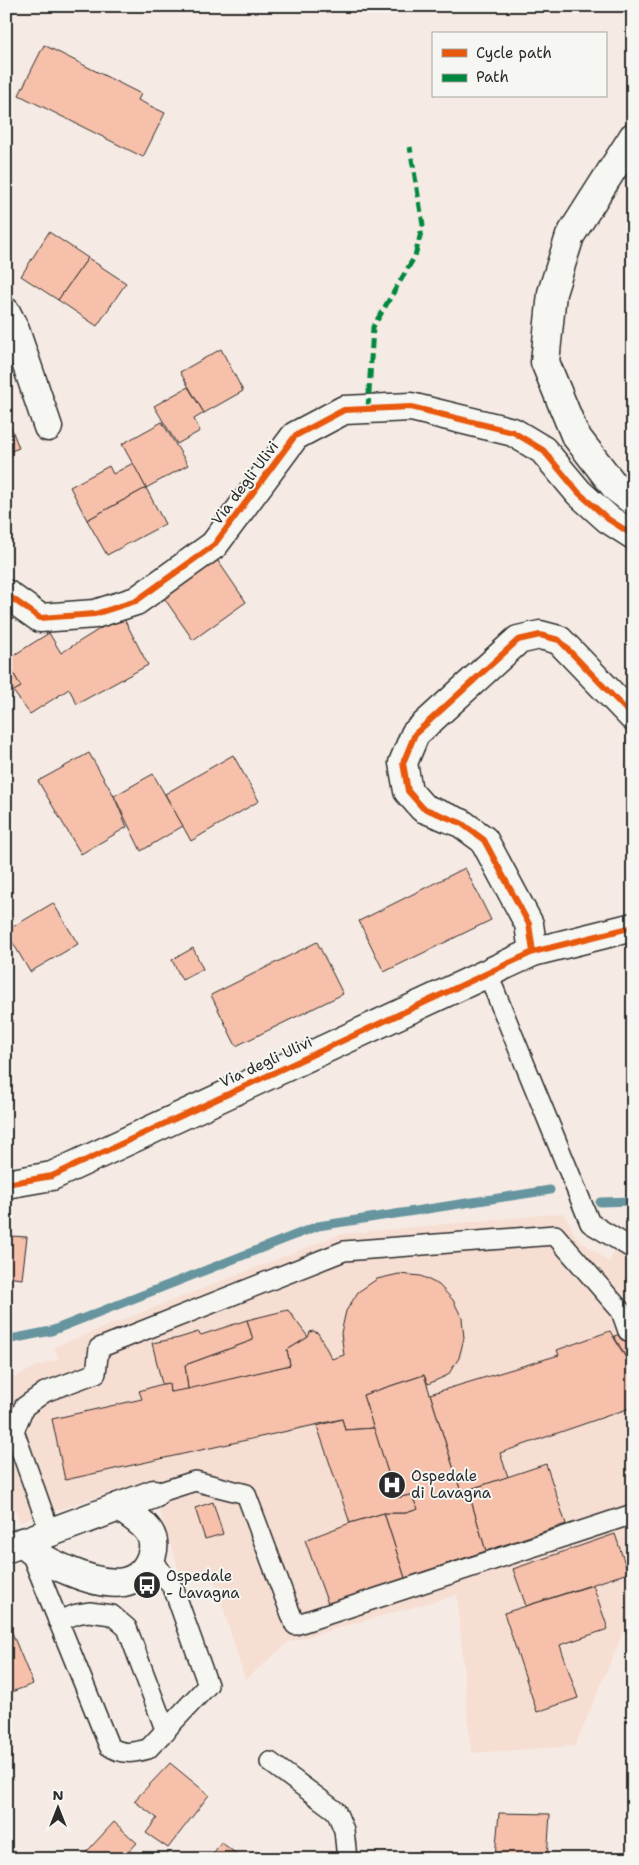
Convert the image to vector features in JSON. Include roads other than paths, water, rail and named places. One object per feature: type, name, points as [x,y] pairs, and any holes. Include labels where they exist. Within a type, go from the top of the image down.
[{"type":"main road","points":[[627,494],[575,436],[545,362],[552,293],[570,236],[633,137]]},
{"type":"main road","points":[[6,312],[15,330],[48,427]]},
{"type":"main road","name":"Via degli Ulivi","points":[[6,594],[40,618],[95,614],[136,601],[214,545],[295,436],[344,410],[411,407],[513,432],[543,450],[579,493],[608,519],[633,534]]},
{"type":"main road","points":[[533,952],[529,924],[484,840],[461,823],[423,808],[408,792],[403,763],[415,734],[518,640],[540,634],[559,640],[633,717]]},
{"type":"main road","name":"Via degli Ulivi","points":[[6,1184],[52,1176],[533,952],[633,927]]},
{"type":"main road","points":[[19,1547],[50,1532],[154,1494]]},
{"type":"main road","points":[[19,1547],[64,1569],[106,1582],[123,1582],[136,1577],[146,1568],[151,1557],[153,1538],[146,1526],[119,1507]]},
{"type":"lane","points":[[487,972],[590,1224],[633,1249]]},
{"type":"lane","points":[[50,1532],[14,1431],[24,1407],[44,1392],[96,1373],[99,1348],[344,1251],[555,1235],[621,1310],[628,1331]]},
{"type":"lane","points":[[154,1494],[195,1481],[246,1494],[295,1624],[633,1514]]},
{"type":"lane","points":[[19,1547],[58,1621],[109,1746],[118,1753],[134,1753],[148,1749],[166,1732],[208,1685],[174,1590],[151,1557]]},
{"type":"lane","points":[[58,1621],[89,1612],[112,1615],[127,1628],[166,1732]]},
{"type":"lane","points":[[270,1762],[336,1811],[344,1830],[347,1859]]},
{"type":"waterway","points":[[6,1340],[51,1331],[318,1226],[550,1190]]},
{"type":"waterway","points":[[600,1202],[633,1201]]},
{"type":"place","name":"Ospedale di Lavagna","points":[[392,1485]]},
{"type":"place","name":"Ospedale - Lavagna","points":[[147,1585]]}]
